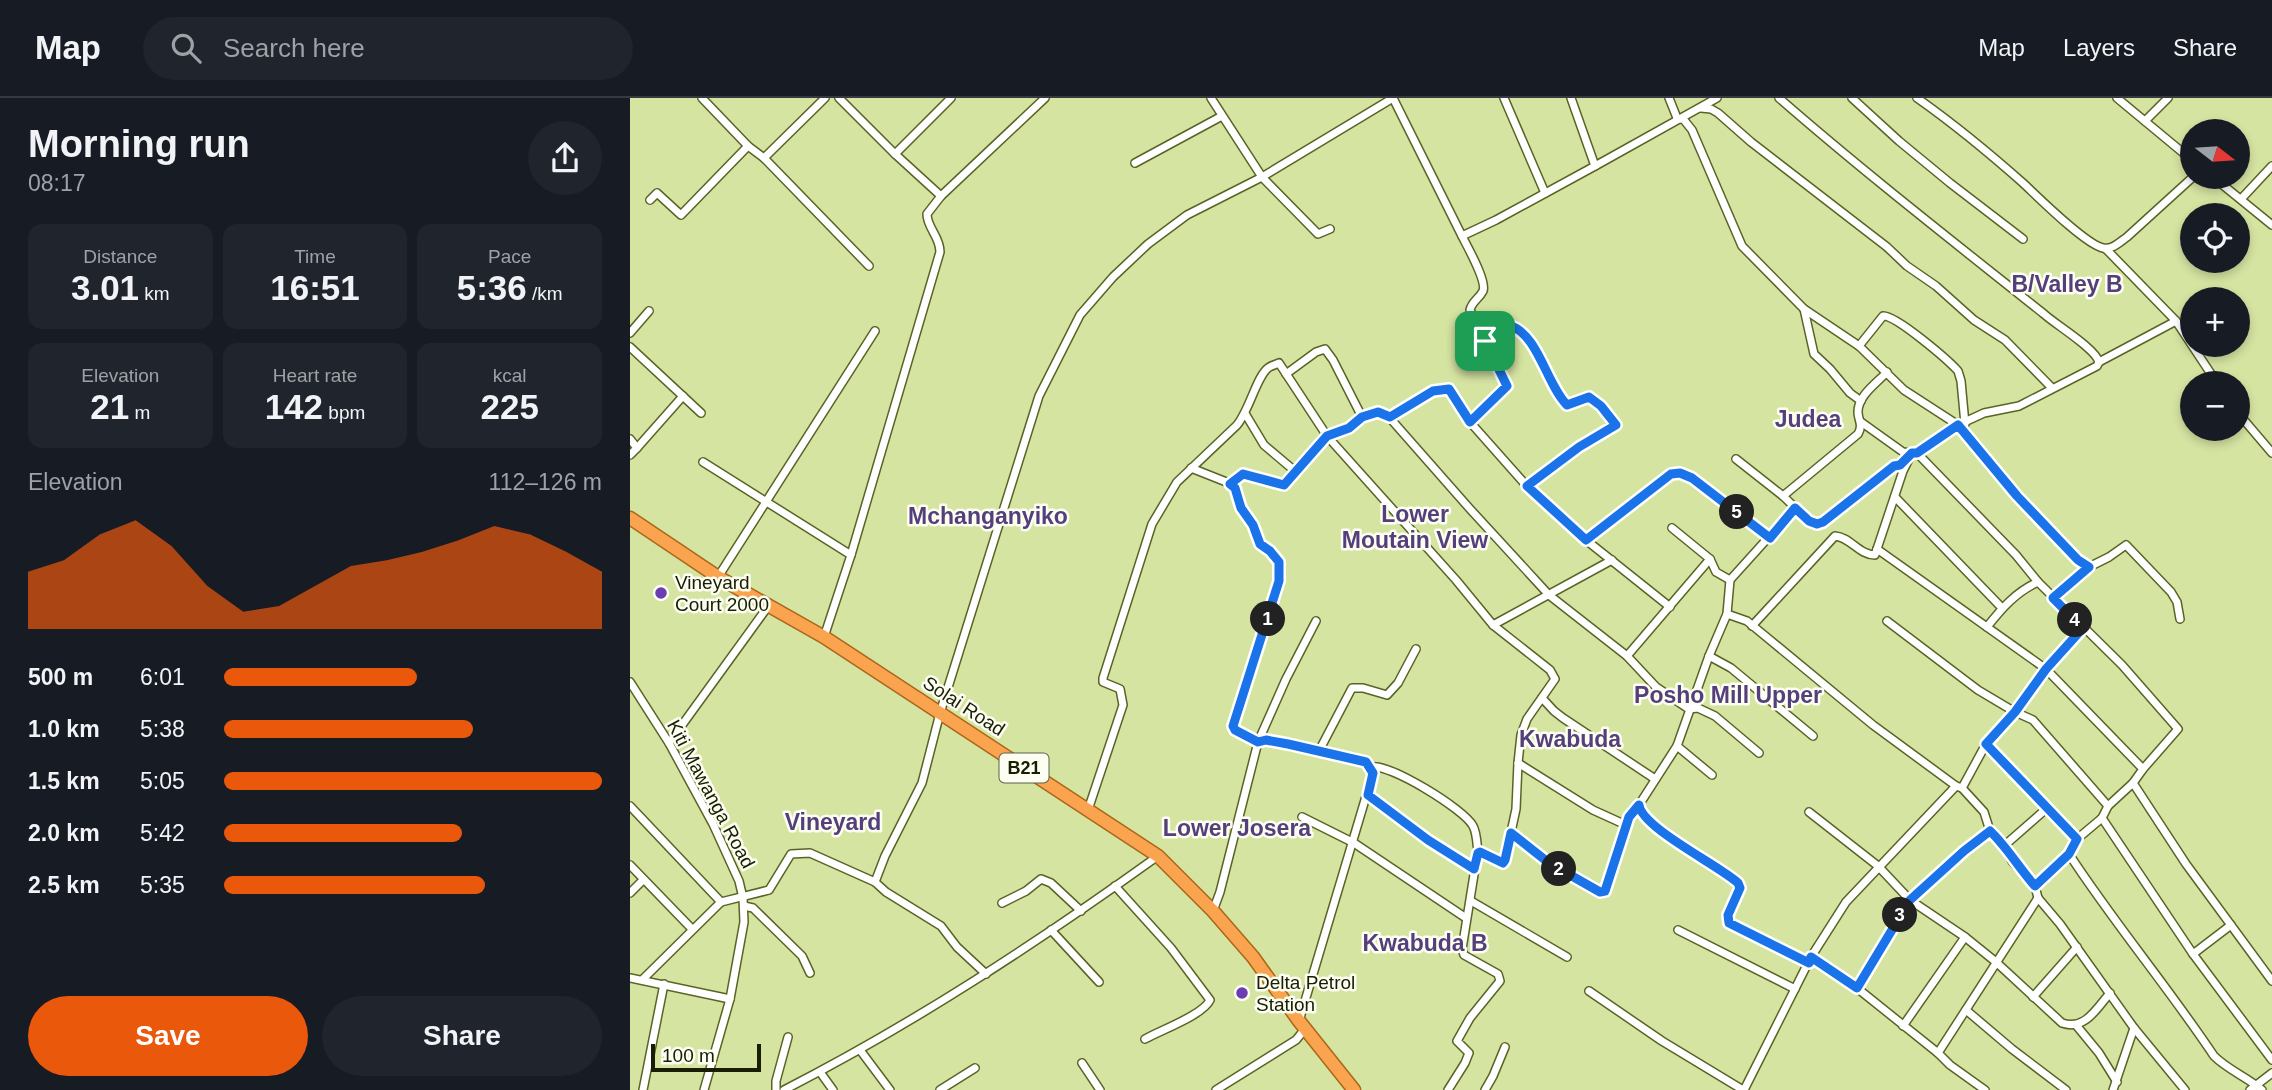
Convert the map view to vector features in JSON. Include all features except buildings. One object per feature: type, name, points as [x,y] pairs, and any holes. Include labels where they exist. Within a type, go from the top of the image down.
[{"type":"highway","name":"Solai Road","points":[[630,518],[718,577],[824,637],[1157,856],[1213,911],[1253,957],[1302,1025],[1354,1090]]},
{"type":"street","points":[[702,98],[869,266]]},
{"type":"street","points":[[764,158],[825,98]]},
{"type":"street","points":[[839,98],[941,196]]},
{"type":"street","points":[[895,154],[951,98]]},
{"type":"street","points":[[824,637],[851,555],[940,252],[937,236],[926,217],[941,196],[1045,98]]},
{"type":"street","points":[[1211,98],[1262,177],[1318,234],[1330,229]]},
{"type":"street","points":[[875,882],[885,856],[922,783],[940,713],[1039,396],[1080,315],[1113,276],[1149,244],[1187,215],[1262,177],[1393,98],[1483,282],[1484,289],[1474,300],[1470,310],[1507,386],[1470,422]]},
{"type":"street","points":[[1504,98],[1545,193]]},
{"type":"street","points":[[1571,98],[1595,166]]},
{"type":"street","points":[[1669,98],[1677,118],[1687,122],[1692,130],[1742,246],[1804,309],[1859,346],[1904,390],[1926,406],[1962,425],[2017,496],[2078,560],[2089,567]]},
{"type":"street","points":[[1462,236],[1717,98]]},
{"type":"street","points":[[1779,98],[2063,330],[2094,352],[2099,362]]},
{"type":"street","points":[[1852,98],[1950,183],[2023,239]]},
{"type":"street","points":[[1917,98],[1954,124],[2073,228],[2106,249],[2176,321],[2209,371]]},
{"type":"street","points":[[2117,98],[2180,150]]},
{"type":"street","points":[[2146,121],[2168,98]]},
{"type":"street","points":[[1700,108],[1711,108],[1718,113],[1751,142],[1887,247],[1907,267],[1936,286],[1974,320],[2005,340],[2052,388]]},
{"type":"street","points":[[1135,163],[1222,116]]},
{"type":"street","points":[[650,200],[657,193],[681,215],[748,146]]},
{"type":"street","points":[[2242,198],[2272,166]]},
{"type":"street","points":[[2106,249],[2127,237],[2180,189]]},
{"type":"street","points":[[2230,189],[2272,225]]},
{"type":"street","points":[[1804,309],[1814,354],[1850,394],[1861,401]]},
{"type":"street","points":[[630,333],[649,311]]},
{"type":"street","points":[[1859,346],[1883,316],[1891,316],[1908,328],[1958,371],[1961,381],[1962,425]]},
{"type":"street","points":[[1736,459],[1813,523],[1823,522],[1894,466],[1900,465],[1914,453],[1962,425],[1984,414],[2019,406],[2098,366],[2099,362],[2176,321]]},
{"type":"street","points":[[1485,341],[1506,327],[1521,329],[1558,396],[1567,405],[1589,397],[1601,406],[1616,425],[1579,447],[1527,486]]},
{"type":"street","points":[[718,577],[875,331]]},
{"type":"street","points":[[630,348],[701,413]]},
{"type":"street","points":[[1286,374],[1316,352],[1325,349],[1333,359],[1362,417]]},
{"type":"street","points":[[1088,810],[1123,705],[1120,689],[1107,685],[1102,678],[1152,524],[1170,491],[1246,415],[1263,374],[1269,367],[1279,363],[1327,436],[1493,625],[1550,670],[1555,679],[1527,719],[1521,735],[1517,763],[1516,809],[1505,860],[1503,863],[1484,853],[1478,853]]},
{"type":"street","points":[[1783,496],[1858,434],[1861,401],[1887,372]]},
{"type":"street","points":[[1390,417],[1433,391],[1449,389],[1470,422],[1527,486],[1586,540],[1670,607]]},
{"type":"street","points":[[630,455],[683,396]]},
{"type":"street","points":[[1230,484],[1243,474],[1284,485],[1327,436],[1349,428],[1362,417],[1378,412],[1390,417],[1549,595],[1627,656],[1656,687],[1689,709],[1698,708],[1715,716],[1759,753]]},
{"type":"street","points":[[1246,415],[1264,445],[1296,472]]},
{"type":"street","points":[[1861,422],[1903,452],[1914,453],[2016,555],[2053,598],[2122,665],[2178,729],[2133,783],[2108,806],[2102,818],[2077,839],[2069,854],[2035,886]]},
{"type":"street","points":[[2250,427],[2272,453]]},
{"type":"street","points":[[630,439],[638,448]]},
{"type":"street","points":[[1752,626],[1835,536],[1840,535],[1867,555],[1875,555],[1903,471],[1914,453]]},
{"type":"street","points":[[703,461],[851,555]]},
{"type":"street","points":[[1191,468],[1235,488],[1241,508],[1253,525],[1260,544],[1276,557],[1281,570],[1233,726],[1235,730],[1258,742],[1266,740],[1355,758],[1371,767],[1373,778],[1296,1040],[1216,1090]]},
{"type":"street","points":[[1586,540],[1671,474],[1680,473],[1692,478],[1770,538]]},
{"type":"street","points":[[1895,497],[2001,608]]},
{"type":"street","points":[[1511,833],[1549,863],[1602,893],[1613,870],[1630,814],[1639,805],[1677,746],[1727,614],[1730,580],[1795,508]]},
{"type":"street","points":[[1672,528],[1710,559],[1716,572],[1730,580]]},
{"type":"street","points":[[2053,598],[2089,567],[2126,545],[2171,592],[2177,602],[2180,619]]},
{"type":"street","points":[[1877,549],[2046,669],[2143,769]]},
{"type":"street","points":[[1627,656],[1710,559]]},
{"type":"street","points":[[1493,625],[1612,560]]},
{"type":"street","points":[[1987,627],[2001,608],[2023,589],[2038,582]]},
{"type":"street","points":[[669,743],[769,605]]},
{"type":"street","points":[[1727,614],[1739,617],[1752,626],[1873,725],[1959,787],[1984,812],[1990,831],[2005,845],[2012,860],[2035,886],[2038,898],[2077,947],[2134,1028],[2185,1090]]},
{"type":"street","points":[[1213,911],[1258,742],[1316,621]]},
{"type":"street","points":[[1887,621],[1978,690],[2033,720],[2108,806]]},
{"type":"street","points":[[1589,991],[1662,1041],[1743,1090],[1810,960],[1846,902],[1878,866],[1959,787],[1986,744],[2083,628]]},
{"type":"street","points":[[1319,751],[1352,688],[1363,688],[1387,695],[1398,682],[1416,649]]},
{"type":"street","points":[[1709,656],[1731,668],[1813,736]]},
{"type":"street","name":"Kiti Mawanga Road","points":[[630,682],[669,743],[713,824],[739,881],[744,902],[744,922],[730,999],[704,1090]]},
{"type":"street","points":[[1542,698],[1554,711],[1655,779]]},
{"type":"street","points":[[1986,744],[2077,839]]},
{"type":"street","points":[[1677,746],[1712,775]]},
{"type":"street","points":[[1517,763],[1593,810],[1626,825]]},
{"type":"street","points":[[1371,767],[1378,765],[1419,784],[1467,818],[1475,828],[1478,853],[1466,918],[1463,953],[1498,974],[1500,981],[1470,1018],[1457,1041],[1469,1053],[1463,1068],[1448,1090]]},
{"type":"street","points":[[2133,783],[2186,864],[2272,982]]},
{"type":"street","points":[[1368,795],[1428,840],[1474,869]]},
{"type":"street","points":[[1639,805],[1642,814],[1685,848],[1738,883],[1740,888],[1728,915],[1729,923],[1810,960],[1857,988],[1950,1065],[1985,1090]]},
{"type":"street","points":[[630,806],[721,902]]},
{"type":"street","points":[[2005,845],[2046,808]]},
{"type":"street","points":[[1810,812],[1878,866],[1910,900],[1965,937],[1996,962],[2062,1023],[2076,1025],[2084,1022],[2110,993]]},
{"type":"street","points":[[1302,817],[1354,843],[1466,918]]},
{"type":"street","points":[[2102,818],[2193,954],[2272,1060]]},
{"type":"street","points":[[1857,988],[1910,900],[1990,831]]},
{"type":"street","points":[[643,979],[721,902],[744,902],[769,890],[791,854],[810,853],[875,882],[886,892],[941,926],[957,947],[986,974]]},
{"type":"street","points":[[2069,854],[2214,1056],[2256,1088],[2272,1073]]},
{"type":"street","points":[[784,1090],[860,1050],[986,974],[1081,911],[1157,856]]},
{"type":"street","points":[[630,865],[692,929]]},
{"type":"street","points":[[1002,903],[1026,891],[1041,879],[1051,883],[1081,911]]},
{"type":"street","points":[[630,893],[643,880]]},
{"type":"street","points":[[1115,886],[1171,948],[1210,1000],[1208,1005],[1198,1012],[1145,1038]]},
{"type":"street","points":[[1938,1053],[2038,898]]},
{"type":"street","points":[[1471,901],[1567,957]]},
{"type":"street","points":[[744,902],[803,956],[810,973]]},
{"type":"street","points":[[2193,954],[2231,925]]},
{"type":"street","points":[[1051,930],[1099,982]]},
{"type":"street","points":[[1678,930],[1795,989]]},
{"type":"street","points":[[1903,1026],[1965,937]]},
{"type":"street","points":[[2033,997],[2077,947]]},
{"type":"street","points":[[630,978],[730,999]]},
{"type":"street","points":[[643,1090],[664,984]]},
{"type":"street","points":[[1966,1010],[2066,1090]]},
{"type":"street","points":[[2076,1025],[2099,1053],[2117,1082]]},
{"type":"street","points":[[2113,1090],[2134,1028]]},
{"type":"street","points":[[776,1090],[788,1037]]},
{"type":"street","points":[[1485,1090],[1505,1047]]},
{"type":"street","points":[[860,1050],[890,1090]]},
{"type":"street","points":[[1082,1063],[1100,1090]]},
{"type":"street","points":[[940,1090],[975,1068]]},
{"type":"street","points":[[820,1072],[834,1090]]},
{"type":"place","name":"Vineyard Court 2000","points":[[661,593]]},
{"type":"place","name":"Delta Petrol Station","points":[[1242,993]]},
{"type":"district","name":"B/Valley B","points":[[2067,284]]},
{"type":"district","name":"Judea","points":[[1808,419]]},
{"type":"district","name":"Mchanganyiko","points":[[988,516]]},
{"type":"district","name":"Lower Moutain View","points":[[1415,527]]},
{"type":"district","name":"Posho Mill Upper","points":[[1728,695]]},
{"type":"district","name":"Kwabuda","points":[[1570,739]]},
{"type":"district","name":"Vineyard","points":[[833,822]]},
{"type":"district","name":"Lower Josera","points":[[1237,828]]},
{"type":"district","name":"Kwabuda B","points":[[1425,943]]},
{"type":"route","points":[[1506,327],[1521,329],[1558,396],[1567,405],[1589,397],[1601,406],[1616,425],[1579,447],[1527,486],[1586,540],[1671,474],[1680,473],[1692,478],[1770,538],[1795,508],[1809,521],[1817,524],[1894,466],[1900,465],[1912,453],[1917,453],[1958,425],[2017,496],[2078,560],[2089,567],[2053,598],[2083,628],[1986,744],[2077,839],[2069,854],[2035,886],[2012,860],[2005,845],[1990,831],[1910,900],[1857,988],[1811,957],[1809,963],[1729,923],[1728,915],[1740,888],[1738,883],[1685,848],[1642,814],[1639,805],[1630,814],[1604,892],[1549,863],[1511,833],[1503,863],[1480,852],[1474,869],[1428,840],[1368,795],[1373,773],[1366,762],[1288,744],[1266,740],[1258,742],[1235,730],[1233,726],[1281,570],[1276,557],[1260,544],[1253,525],[1241,508],[1235,488],[1230,484],[1243,474],[1284,485],[1327,436],[1349,428],[1362,417],[1378,412],[1390,417],[1433,391],[1449,389],[1470,422],[1507,386],[1485,341],[1506,327]]}]
